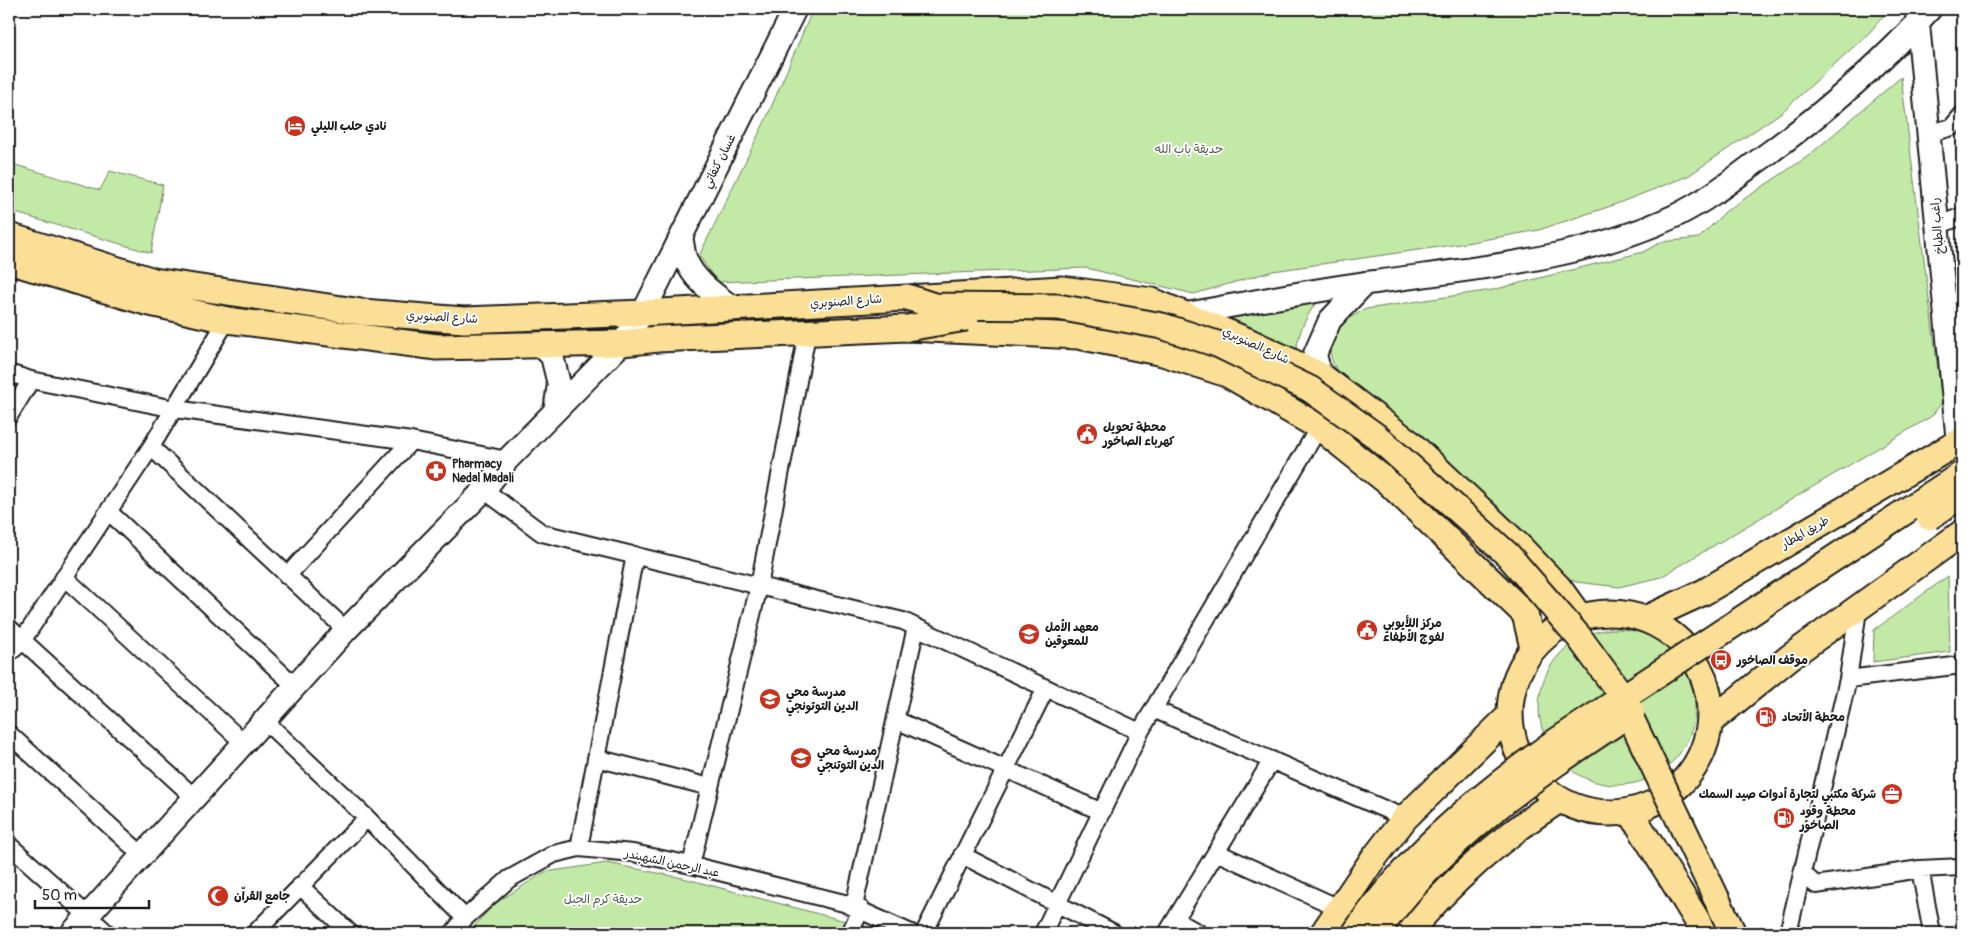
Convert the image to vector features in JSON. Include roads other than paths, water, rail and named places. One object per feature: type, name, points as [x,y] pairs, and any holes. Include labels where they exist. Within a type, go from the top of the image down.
[{"type":"main road","name":"شارع الصنوبري","points":[[9,236],[154,281],[362,312],[464,320],[643,313],[1062,289],[1152,301],[1248,340],[1320,375],[1410,443],[1517,544],[1559,588],[1580,617]]},
{"type":"main road","points":[[9,261],[146,302],[227,320],[437,347],[622,343],[658,339],[807,334],[907,328],[1078,336],[1163,354],[1227,374],[1319,427],[1390,484],[1486,574],[1525,614],[1533,648]]},
{"type":"main road","points":[[907,297],[934,306],[1058,307],[1162,326],[1217,344],[1310,389],[1376,436],[1508,554],[1579,637],[1617,689],[1733,933]]},
{"type":"main road","points":[[907,328],[975,316],[1099,322],[1160,337],[1214,358],[1305,400],[1370,446],[1505,568],[1570,643],[1631,744],[1722,933]]},
{"type":"main road","name":"طريق المطار","points":[[1645,619],[1704,592],[1960,441]]},
{"type":"main road","points":[[1355,933],[1378,899],[1412,861],[1451,822],[1500,781],[1552,744],[1962,474]]},
{"type":"main road","points":[[1377,933],[1395,906],[1445,852],[1509,798],[1603,731],[1962,495]]},
{"type":"main road","points":[[1710,722],[1790,657],[1961,540]]},
{"type":"main road","points":[[1486,574],[1517,544]]},
{"type":"main road","points":[[1613,612],[1645,619],[1663,628],[1679,640],[1693,656],[1703,676],[1707,691],[1710,722],[1706,742],[1698,761],[1678,786],[1664,797],[1630,811],[1606,813],[1582,809],[1559,800],[1533,778],[1516,749],[1509,716],[1512,691],[1520,668],[1533,648],[1554,629],[1580,617],[1613,612]]},
{"type":"main road","points":[[1322,933],[1371,862],[1405,818],[1509,716]]},
{"type":"main road","points":[[1678,786],[1683,810],[1694,835],[1743,933]]},
{"type":"main road","points":[[1409,933],[1425,913],[1489,853],[1538,814],[1559,800]]},
{"type":"main road","points":[[1630,811],[1705,933]]},
{"type":"street","name":"غسان كنفاتي","points":[[72,933],[245,744],[346,630],[484,490],[507,460],[622,343],[643,313],[796,9]]},
{"type":"street","points":[[1186,314],[1365,283],[1548,258],[1676,216],[1720,190],[1792,137],[1864,75],[1921,13]]},
{"type":"street","name":"راغب الطباخ","points":[[1921,13],[1928,134],[1937,226],[1958,390],[1960,441]]},
{"type":"street","points":[[1928,134],[1952,126],[1962,115]]},
{"type":"street","points":[[1937,226],[1962,216]]},
{"type":"street","points":[[681,237],[686,260],[696,276],[712,293],[733,308]]},
{"type":"street","points":[[1320,375],[1314,354],[1330,320],[1365,283]]},
{"type":"street","points":[[9,653],[22,640],[151,447],[227,320]]},
{"type":"street","points":[[691,865],[759,586],[807,334]]},
{"type":"street","points":[[540,345],[552,356],[559,384],[555,411]]},
{"type":"street","points":[[9,373],[31,380],[175,409],[411,441],[507,460]]},
{"type":"street","points":[[9,416],[31,380]]},
{"type":"street","points":[[1043,933],[1140,732],[1319,427]]},
{"type":"street","points":[[287,576],[411,441]]},
{"type":"street","points":[[151,447],[346,630]]},
{"type":"street","points":[[484,490],[542,533],[903,621],[1140,732]]},
{"type":"street","points":[[108,511],[295,686]]},
{"type":"street","points":[[579,848],[635,555]]},
{"type":"street","points":[[64,577],[245,744]]},
{"type":"street","points":[[1788,933],[1848,679],[1858,610]]},
{"type":"street","points":[[850,933],[858,908],[916,627]]},
{"type":"street","points":[[9,628],[195,798]]},
{"type":"street","points":[[1848,679],[1962,665]]},
{"type":"street","points":[[924,933],[1046,688]]},
{"type":"street","points":[[1154,709],[1405,818]]},
{"type":"street","points":[[896,720],[1102,812]]},
{"type":"street","points":[[265,721],[367,818],[466,918]]},
{"type":"street","points":[[9,734],[143,856]]},
{"type":"street","points":[[596,758],[710,786]]},
{"type":"street","points":[[1199,933],[1171,927],[1272,760]]},
{"type":"street","points":[[256,933],[367,818]]},
{"type":"street","points":[[9,845],[107,933]]},
{"type":"street","name":"عبد الرحمن الشهبندر","points":[[453,933],[466,918],[509,879],[554,854],[579,848],[633,853],[691,865],[858,908],[911,933]]},
{"type":"street","points":[[1216,852],[1339,908]]},
{"type":"street","points":[[962,856],[1114,933]]},
{"type":"street","points":[[1802,873],[1816,885],[1920,868],[1962,867]]},
{"type":"street","points":[[1920,868],[1932,933]]},
{"type":"street","points":[[300,886],[350,933]]},
{"type":"place","name":"نادي حلب الليلي","points":[[295,126]]},
{"type":"place","name":"محطة تحويل كهرباء الصاخور","points":[[1087,434]]},
{"type":"place","name":"Pharmacy Nedal Madali","points":[[436,471]]},
{"type":"place","name":"مركز اللأيوبي لفوج الأطفاء","points":[[1367,630]]},
{"type":"place","name":"معهد الأمل للمعوقين","points":[[1029,634]]},
{"type":"place","name":"موقف الصاخور","points":[[1721,660]]},
{"type":"place","name":"مدرسة محي الدين التوتونجي","points":[[770,699]]},
{"type":"place","name":"محطة الأتحاد","points":[[1766,717]]},
{"type":"place","name":"مدرسة محي الدين التوتنجي","points":[[801,758]]},
{"type":"place","name":"شركة مكتبي لتجارة أدوات صيد السمك","points":[[1892,794]]},
{"type":"place","name":"محطة وقود الصاخور","points":[[1784,818]]},
{"type":"place","name":"جامع القراّن","points":[[218,896]]},
{"type":"park label","name":"حديقة باب الله","points":[[1189,149]]},
{"type":"park label","name":"حديقة كرم الجبل","points":[[603,899]]}]
